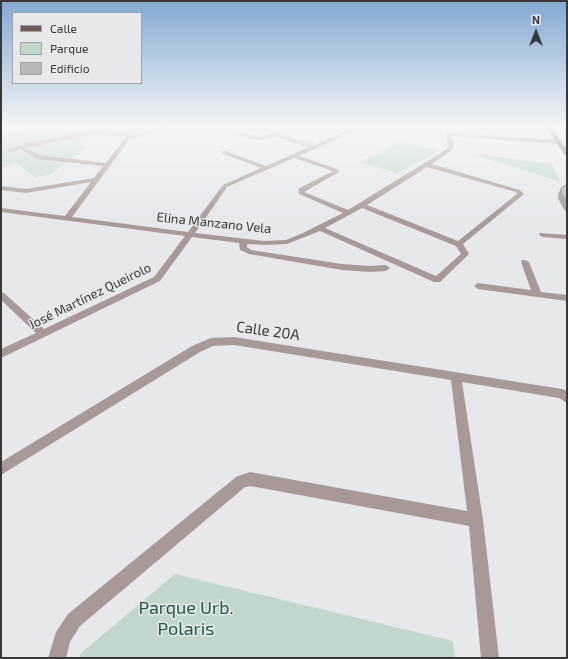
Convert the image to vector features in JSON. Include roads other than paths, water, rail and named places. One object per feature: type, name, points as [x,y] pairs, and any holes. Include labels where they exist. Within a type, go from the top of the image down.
[{"type":"street","points":[[38,158],[108,165]]},
{"type":"street","points":[[67,218],[113,158]]},
{"type":"street","points":[[240,158],[268,168]]},
{"type":"street","name":"José Martínez Queirolo","points":[[1,354],[157,279],[226,186],[290,158]]},
{"type":"street","points":[[299,158],[335,170],[336,172],[300,190],[301,193],[349,212]]},
{"type":"street","name":"Elina Manzano Vela","points":[[1,210],[243,241],[264,243],[287,242],[319,228],[349,212],[438,158]]},
{"type":"street","points":[[427,165],[518,191],[521,194],[459,244]]},
{"type":"street","points":[[1,188],[26,191],[98,178]]},
{"type":"street","points":[[319,228],[437,280],[466,254],[459,244],[361,205]]},
{"type":"street","points":[[543,235],[567,237]]},
{"type":"street","points":[[243,241],[242,248],[249,252],[342,267],[370,269],[386,268]]},
{"type":"street","points":[[525,262],[537,294]]},
{"type":"street","points":[[478,286],[567,298]]},
{"type":"street","points":[[1,296],[42,333]]},
{"type":"street","name":"Calle 20A","points":[[1,469],[196,349],[211,342],[234,341],[565,395]]},
{"type":"street","points":[[456,378],[476,520],[490,658]]},
{"type":"street","points":[[57,658],[62,638],[74,620],[241,482],[250,479],[476,520]]},
{"type":"park label","name":"Parque Urb. Polaris","points":[[186,618]]}]
